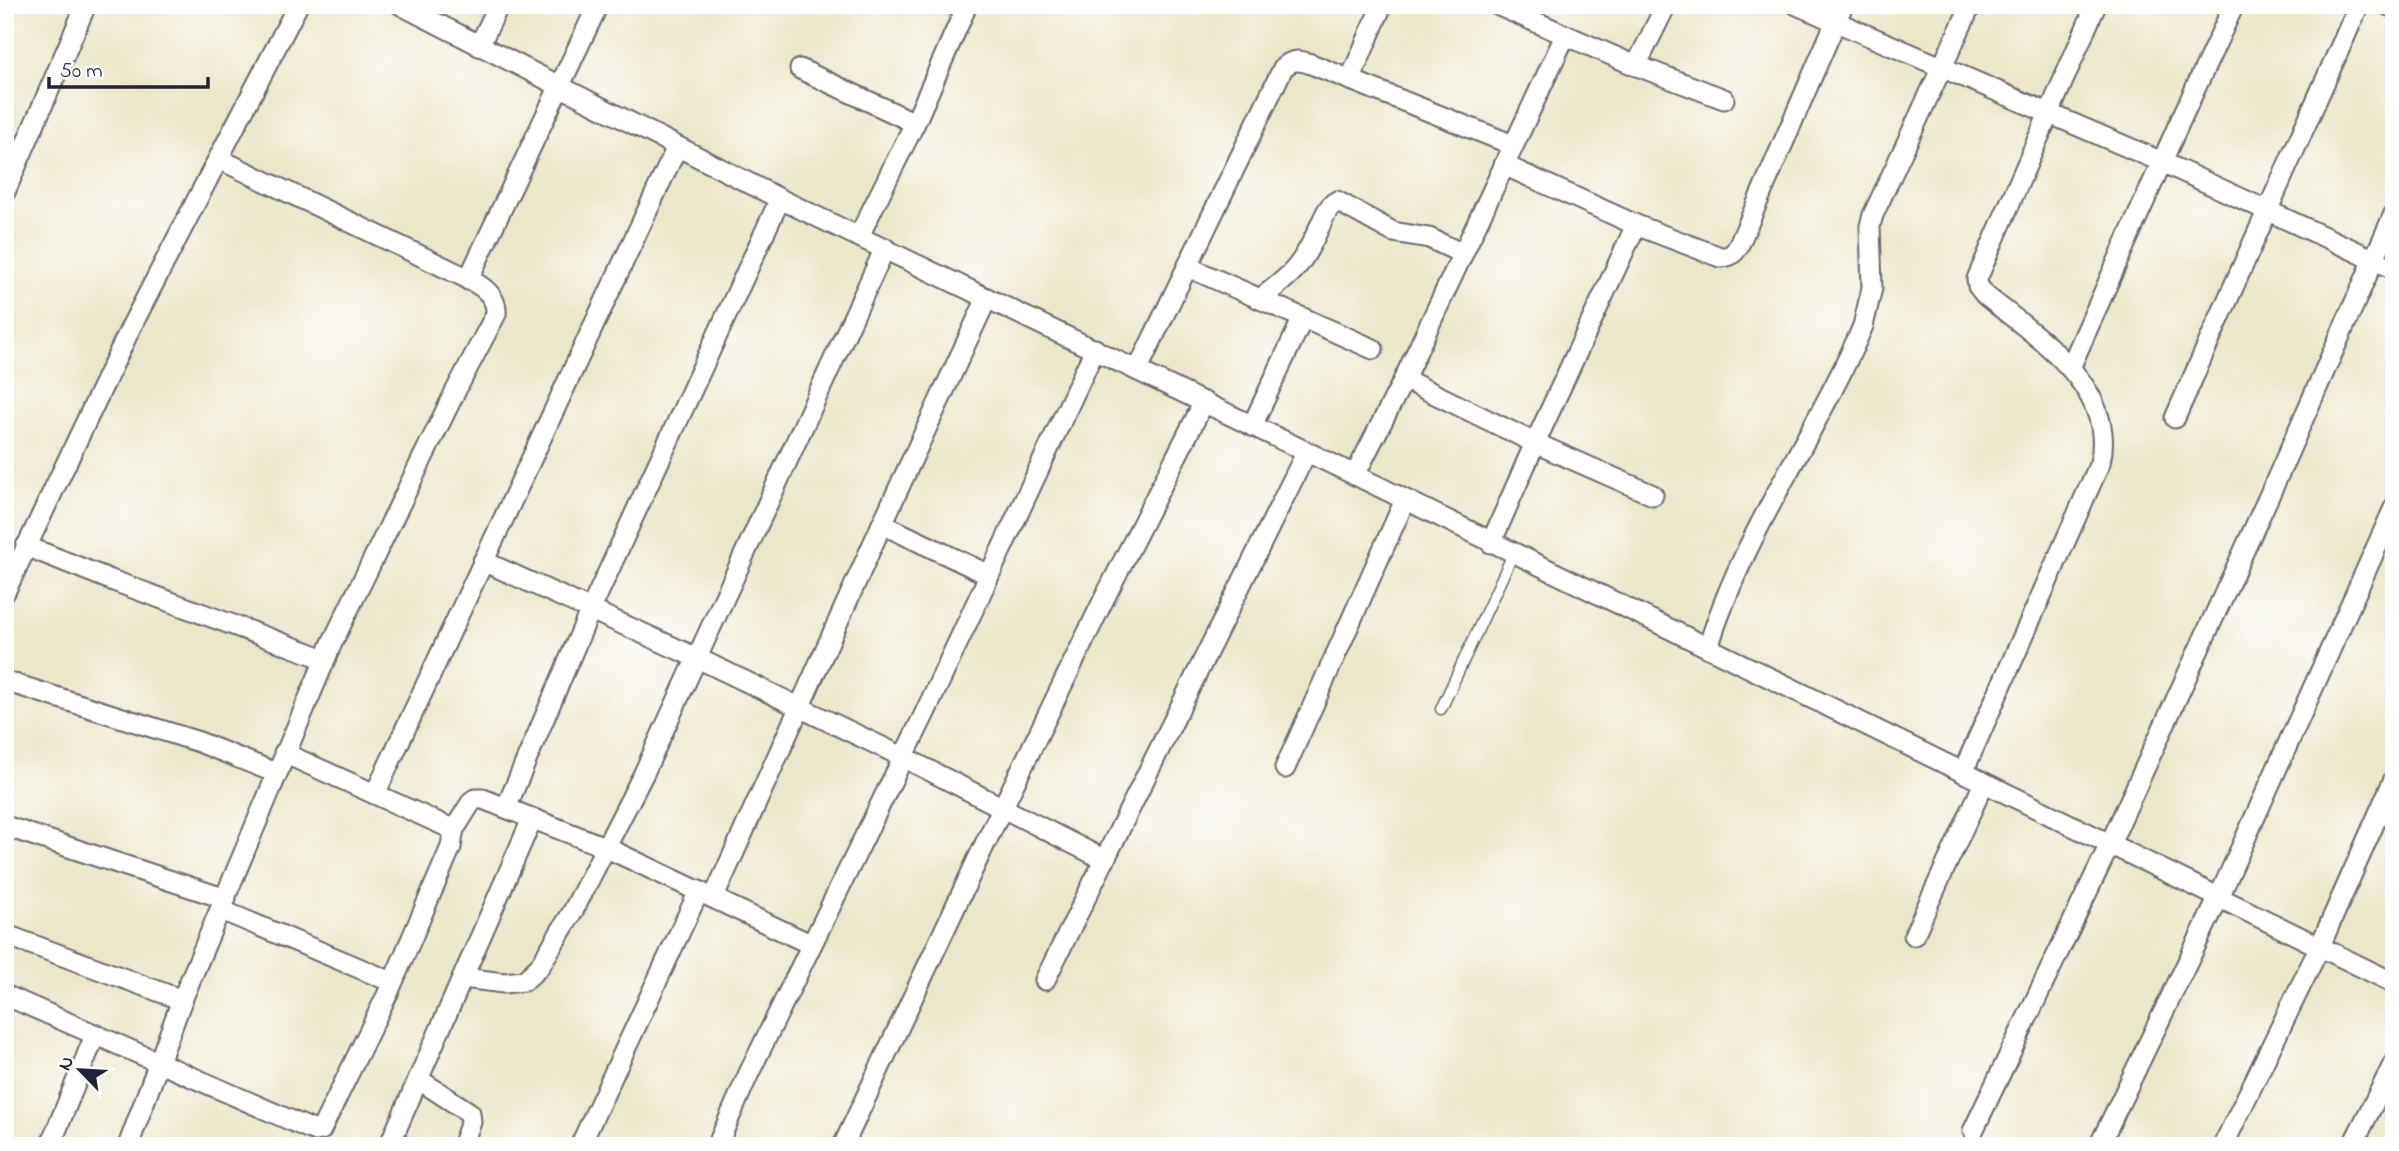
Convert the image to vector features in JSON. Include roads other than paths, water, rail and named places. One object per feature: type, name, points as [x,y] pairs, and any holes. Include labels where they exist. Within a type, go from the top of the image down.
[{"type":"street","points":[[5,192],[86,5]]},
{"type":"street","points":[[5,592],[132,325],[298,5]]},
{"type":"street","points":[[401,5],[780,200],[1138,369],[2394,983]]},
{"type":"street","points":[[479,46],[499,5]]},
{"type":"street","points":[[468,279],[598,5]]},
{"type":"street","points":[[859,236],[915,123],[967,5]]},
{"type":"street","points":[[1350,80],[1382,5]]},
{"type":"street","points":[[1497,5],[1636,66],[1724,99]]},
{"type":"street","points":[[1636,66],[1666,5]]},
{"type":"street","points":[[1797,5],[1839,13],[1943,68],[2162,162],[2394,269]]},
{"type":"street","points":[[1708,648],[1716,621],[1745,556],[1863,326],[1872,288],[1870,226],[1971,5]]},
{"type":"street","points":[[1964,772],[2100,463],[2104,446],[2103,430],[2092,400],[2070,368],[2062,358],[1985,295],[1978,286],[1977,279],[2096,5]]},
{"type":"street","points":[[2070,368],[2234,5]]},
{"type":"street","points":[[2175,418],[2359,5]]},
{"type":"street","points":[[2387,5],[2394,8]]},
{"type":"street","points":[[1504,165],[1636,225],[1720,257],[1734,253],[1839,13]]},
{"type":"street","points":[[1355,475],[1404,379],[1565,36]]},
{"type":"street","points":[[1138,369],[1283,68],[1290,61],[1300,60],[1513,145]]},
{"type":"street","points":[[800,69],[915,123]]},
{"type":"street","points":[[375,794],[677,147]]},
{"type":"street","points":[[128,1146],[182,1000],[325,659],[496,314],[497,304],[492,295],[468,279],[219,159]]},
{"type":"street","points":[[506,808],[590,611],[780,200]]},
{"type":"street","points":[[1260,299],[1301,264],[1329,208],[1337,201],[1392,232],[1429,239],[1461,253]]},
{"type":"street","points":[[1973,1131],[2110,844],[2394,214]]},
{"type":"street","points":[[1491,543],[1636,225]]},
{"type":"street","points":[[463,978],[504,984],[524,981],[531,976],[572,913],[645,773],[885,248]]},
{"type":"street","points":[[1188,267],[1373,349]]},
{"type":"street","points":[[580,1146],[800,708],[987,298]]},
{"type":"street","points":[[1252,426],[1303,318]]},
{"type":"street","points":[[717,1146],[748,1073],[903,757],[1095,349]]},
{"type":"street","points":[[1404,379],[1535,443],[1653,495]]},
{"type":"street","points":[[844,1146],[1003,807],[1204,402]]},
{"type":"street","points":[[1045,980],[1306,453]]},
{"type":"street","points":[[1285,768],[1405,500]]},
{"type":"street","points":[[2099,1146],[2219,897],[2394,508]]},
{"type":"street","points":[[882,524],[989,575]]},
{"type":"street","points":[[26,546],[325,659]]},
{"type":"street","points":[[483,561],[697,658],[903,757],[1105,860]]},
{"type":"street","points":[[5,681],[199,742],[276,774]]},
{"type":"street","points":[[284,754],[432,821],[454,828]]},
{"type":"street","points":[[2223,1146],[2320,946],[2394,779]]},
{"type":"street","points":[[1914,935],[1984,783]]},
{"type":"street","points":[[5,995],[316,1131],[321,1130],[392,982],[451,847],[454,828],[475,799],[483,799],[607,848],[810,944]]},
{"type":"street","points":[[389,1146],[531,819]]},
{"type":"street","points":[[5,826],[223,904],[392,982]]},
{"type":"street","points":[[9,936],[182,1000]]},
{"type":"street","points":[[50,1146],[95,1035]]},
{"type":"street","points":[[2352,1146],[2394,1063]]},
{"type":"street","points":[[418,1079],[470,1113],[471,1122],[462,1146]]},
{"type":"lane","points":[[1441,709],[1513,554]]}]
